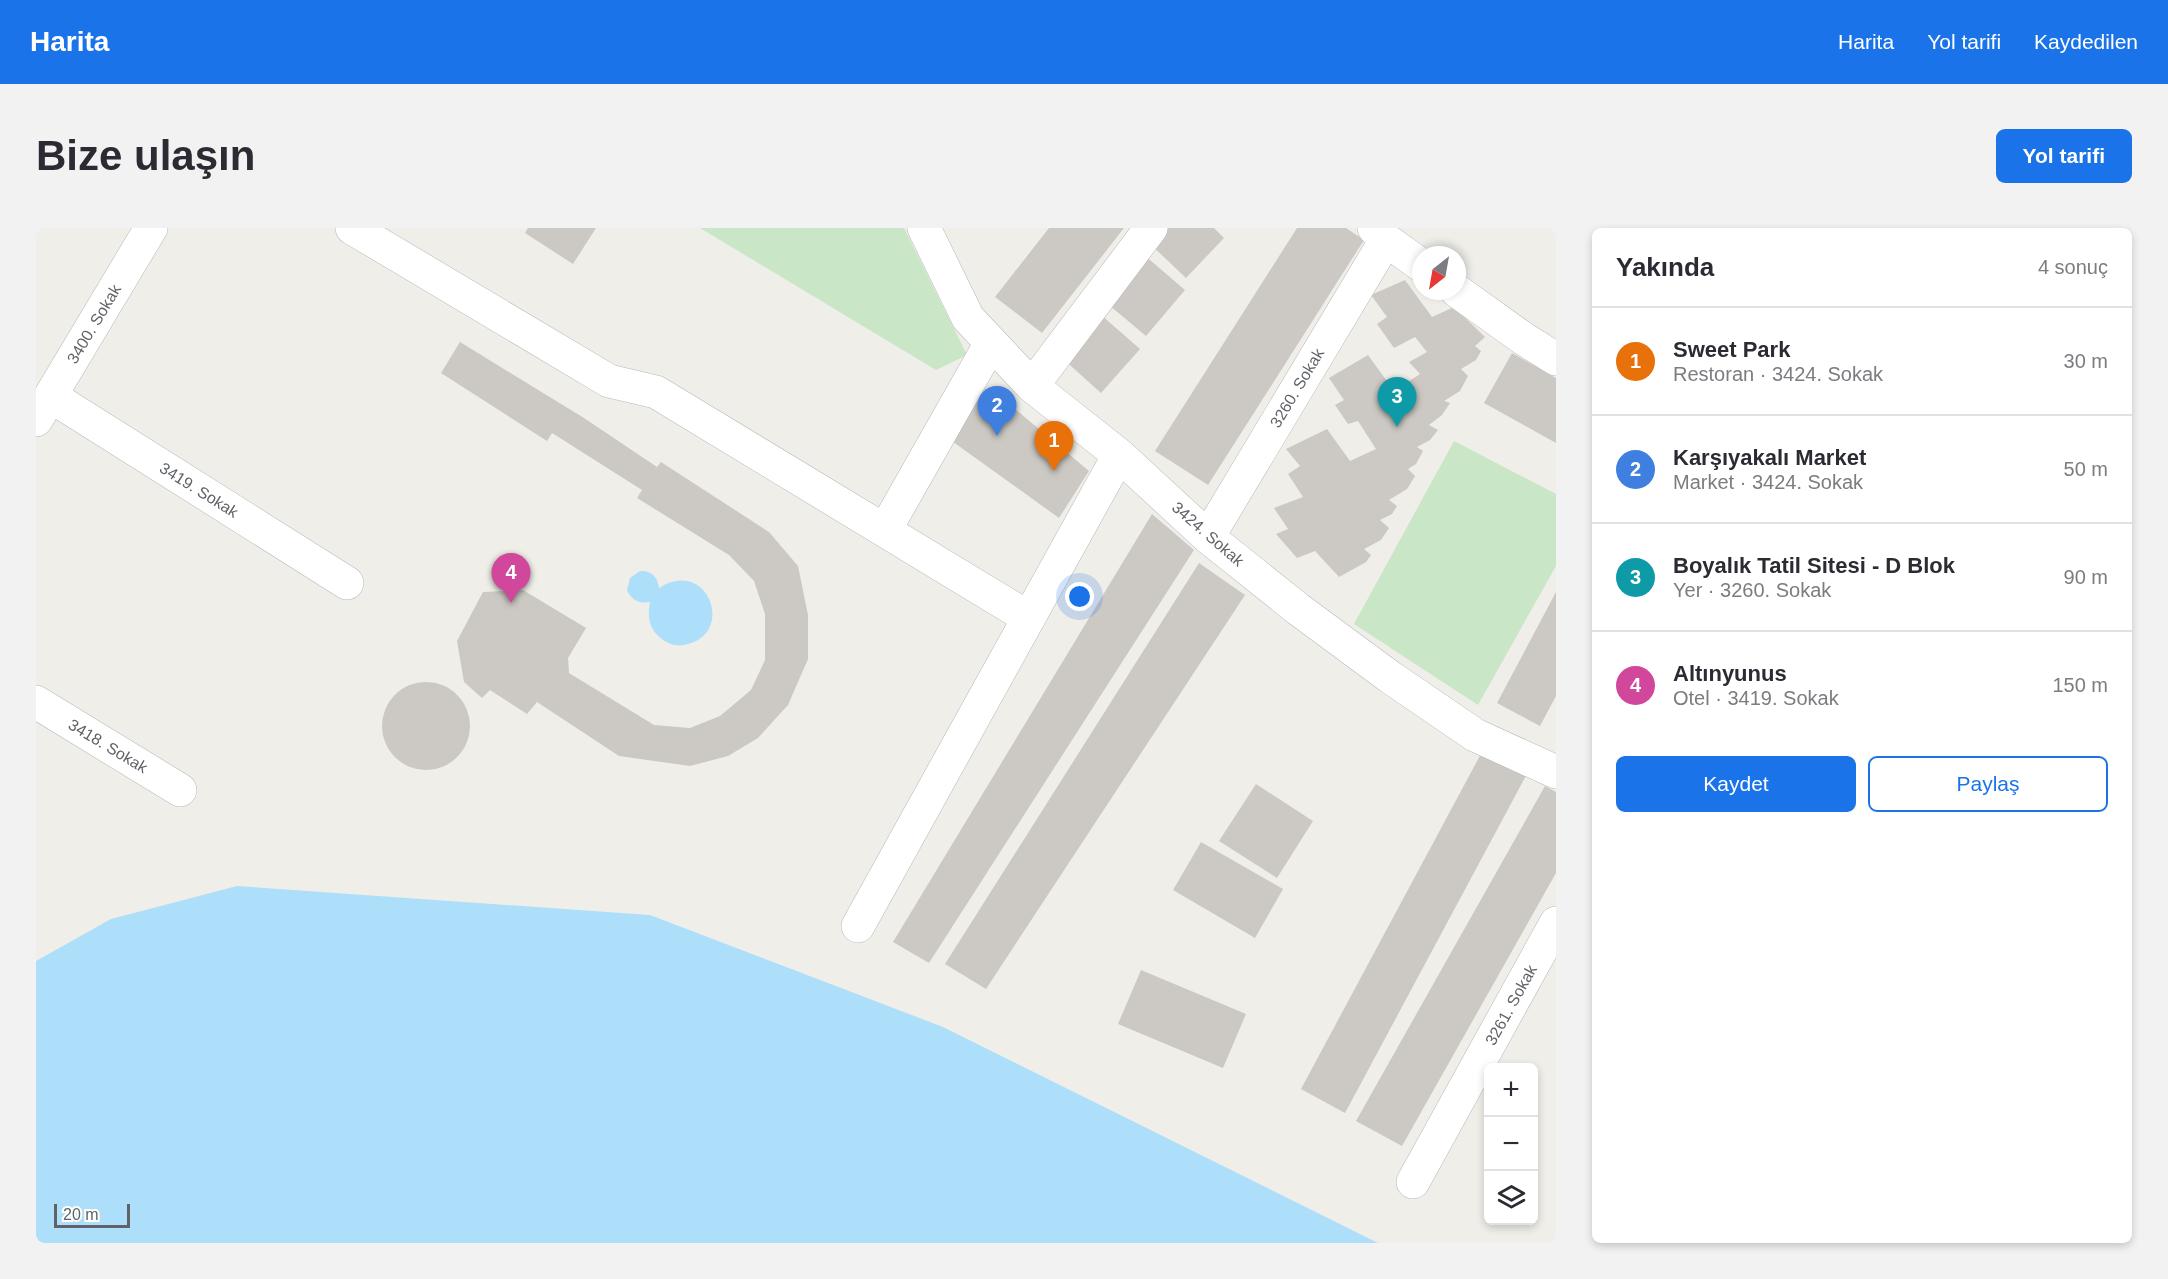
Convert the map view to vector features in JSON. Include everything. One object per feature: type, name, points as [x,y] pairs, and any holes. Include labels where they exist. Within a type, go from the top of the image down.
[{"type":"street","name":"3400. Sokak","points":[[44,408],[151,228]]},
{"type":"street","points":[[352,228],[609,381],[656,392],[1029,618]]},
{"type":"street","name":"3424. Sokak","points":[[924,228],[968,318],[1032,386],[1119,455],[1208,537],[1298,609],[1475,735],[1556,772]]},
{"type":"street","points":[[1032,386],[1151,228]]},
{"type":"street","points":[[1380,234],[1412,258]]},
{"type":"street","name":"3260. Sokak","points":[[1208,537],[1380,234]]},
{"type":"street","points":[[1466,297],[1556,359]]},
{"type":"street","points":[[885,530],[991,343]]},
{"type":"street","name":"3419. Sokak","points":[[44,408],[347,583]]},
{"type":"street","points":[[858,926],[1119,455]]},
{"type":"street","name":"3418. Sokak","points":[[36,702],[180,790]]},
{"type":"street","name":"3261. Sokak","points":[[1413,1182],[1556,923]]},
{"type":"green space","points":[[700,228],[904,228],[967,355],[936,370]]},
{"type":"green space","points":[[1454,441],[1556,494],[1556,566],[1478,705],[1354,624]]},
{"type":"water","points":[[640,571],[653,575],[659,588],[676,581],[691,582],[702,589],[709,600],[712,613],[710,626],[702,637],[685,645],[678,645],[668,643],[654,631],[650,622],[650,602],[636,600],[627,590],[630,578]]},
{"type":"water","points":[[237,886],[650,915],[943,1027],[1378,1243],[36,1243],[36,961],[111,919]]},
{"type":"building","points":[[528,228],[596,228],[573,264],[525,233]]},
{"type":"building","points":[[1049,228],[1124,228],[1042,333],[995,297]]},
{"type":"building","points":[[1162,228],[1214,228],[1224,238],[1186,278],[1148,242]]},
{"type":"building","points":[[1297,228],[1346,228],[1364,240],[1208,485],[1155,451]]},
{"type":"building","points":[[1143,254],[1185,290],[1146,336],[1103,300]]},
{"type":"building","points":[[1405,280],[1412,290],[1412,300],[1420,300],[1432,317],[1454,307],[1485,337],[1475,346],[1481,351],[1476,360],[1461,369],[1468,376],[1460,391],[1444,401],[1450,403],[1442,415],[1429,425],[1438,430],[1430,440],[1417,447],[1423,451],[1416,464],[1408,469],[1415,476],[1407,489],[1389,500],[1397,506],[1392,514],[1380,520],[1389,528],[1381,540],[1364,549],[1371,555],[1366,562],[1339,577],[1315,551],[1297,558],[1276,534],[1288,529],[1274,508],[1303,497],[1288,474],[1300,466],[1286,449],[1327,429],[1350,461],[1376,449],[1358,421],[1348,424],[1335,405],[1344,400],[1329,378],[1368,355],[1394,391],[1420,374],[1409,362],[1427,352],[1415,337],[1394,348],[1377,324],[1387,317],[1371,295]]},
{"type":"building","points":[[1100,314],[1140,349],[1101,393],[1062,358]]},
{"type":"building","points":[[460,342],[584,418],[657,467],[661,462],[769,532],[798,566],[808,615],[808,659],[788,705],[758,738],[728,756],[690,766],[619,756],[537,702],[527,714],[490,690],[482,698],[464,682],[457,641],[483,592],[523,590],[586,628],[568,658],[569,673],[654,725],[690,728],[720,716],[751,690],[765,660],[765,614],[754,581],[729,555],[637,498],[642,490],[552,433],[547,441],[441,373]]},
{"type":"building","points":[[1512,353],[1556,378],[1556,443],[1484,403]]},
{"type":"building","points":[[989,387],[1089,471],[1059,518],[949,439]]},
{"type":"building","points":[[1152,514],[1194,550],[929,963],[893,942]]},
{"type":"building","points":[[1199,563],[1245,595],[986,989],[945,964]]},
{"type":"building","points":[[1556,592],[1556,696],[1540,726],[1497,703]]},
{"type":"building","points":[[426,682],[443,686],[457,695],[466,709],[470,726],[466,743],[457,757],[443,766],[426,770],[409,766],[395,757],[386,743],[382,726],[386,709],[395,695],[409,686]]},
{"type":"building","points":[[1483,750],[1527,774],[1345,1113],[1301,1089]]},
{"type":"building","points":[[1256,784],[1313,821],[1277,878],[1219,841]]},
{"type":"building","points":[[1545,786],[1556,792],[1556,873],[1402,1146],[1356,1121]]},
{"type":"building","points":[[1201,842],[1283,889],[1255,938],[1173,890]]},
{"type":"building","points":[[1141,970],[1246,1014],[1223,1068],[1118,1024]]},
{"type":"place","name":"Boyalık Tatil Sitesi - D Blok","points":[[1397,427]]},
{"type":"place","name":"Karşıyakalı Market","points":[[997,436]]},
{"type":"place","name":"Sweet Park","points":[[1054,471]]},
{"type":"place","name":"Altınyunus","points":[[511,603]]}]
